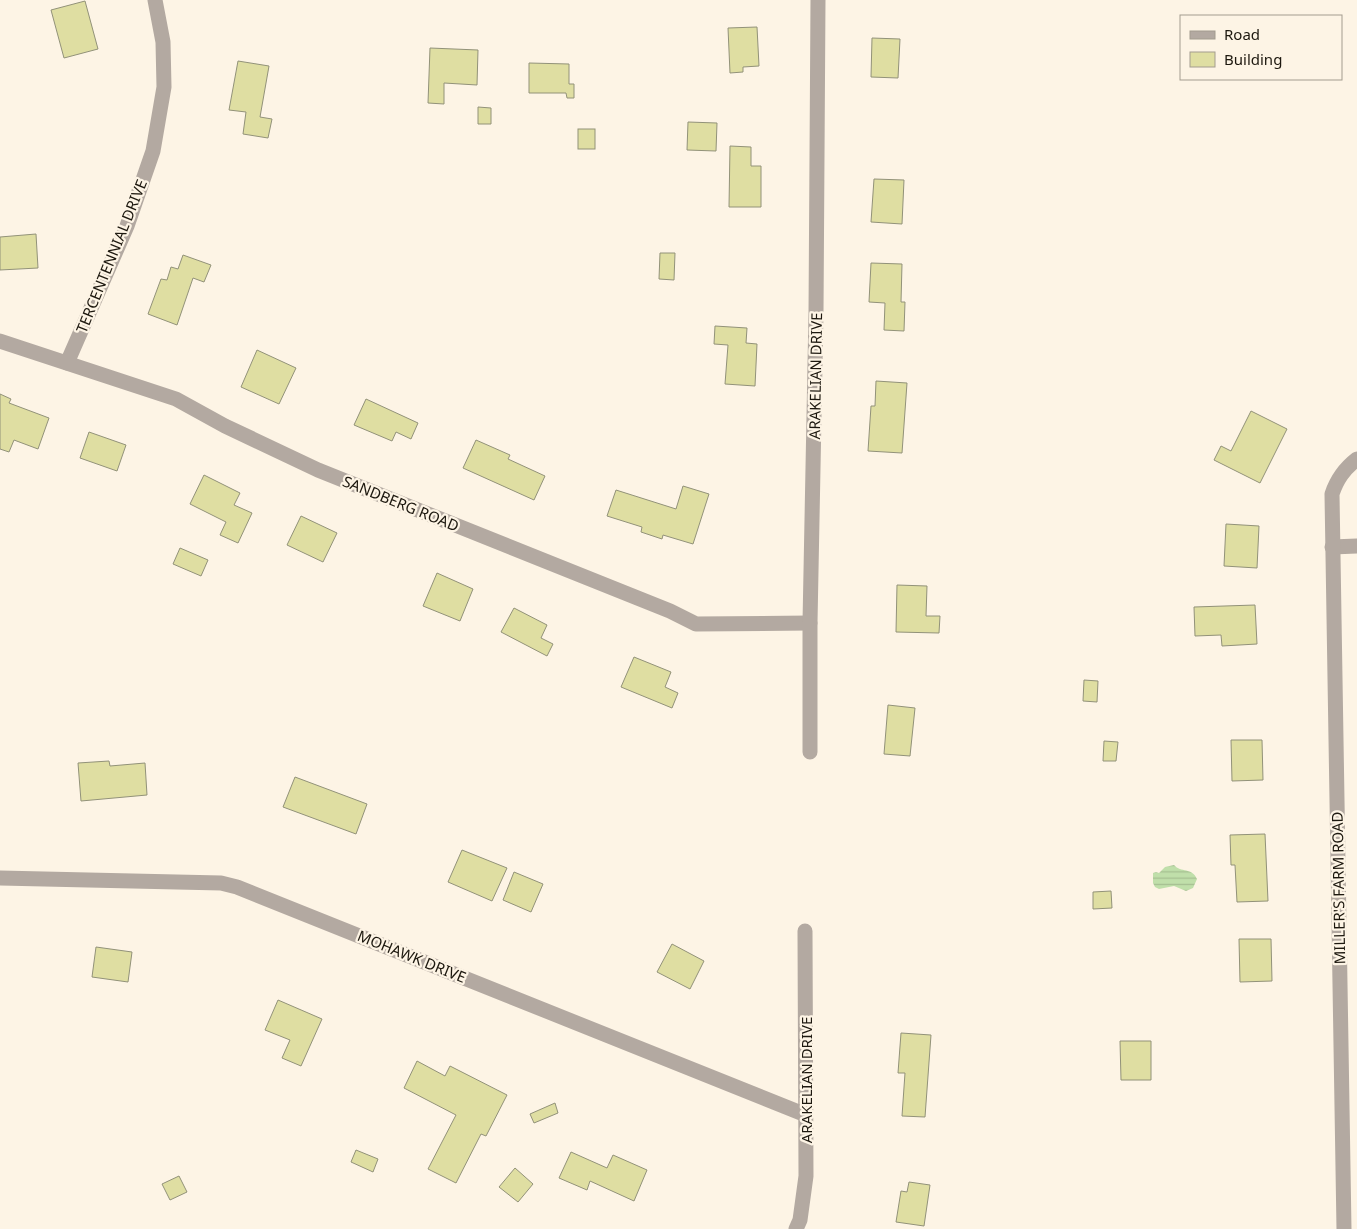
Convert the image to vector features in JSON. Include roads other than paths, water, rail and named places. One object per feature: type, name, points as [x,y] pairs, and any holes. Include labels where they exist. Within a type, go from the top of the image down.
[{"type":"street","name":"TERCENTENNIAL DRIVE","points":[[67,363],[127,226],[153,151],[164,87],[163,42],[155,0]]},
{"type":"street","name":"ARAKELIAN DRIVE","points":[[810,752],[818,0]]},
{"type":"street","name":"SANDBERG ROAD","points":[[0,341],[176,399],[225,426],[318,470],[670,611],[696,624],[810,623]]},
{"type":"street","name":"MILLER'S FARM ROAD","points":[[1344,1229],[1332,494],[1338,478],[1348,465],[1357,459]]},
{"type":"street","points":[[1332,547],[1357,546]]},
{"type":"street","name":"MOHAWK DRIVE","points":[[0,878],[221,883],[237,887],[806,1114]]},
{"type":"street","name":"ARAKELIAN DRIVE","points":[[796,1229],[800,1220],[806,1176],[805,931]]}]
